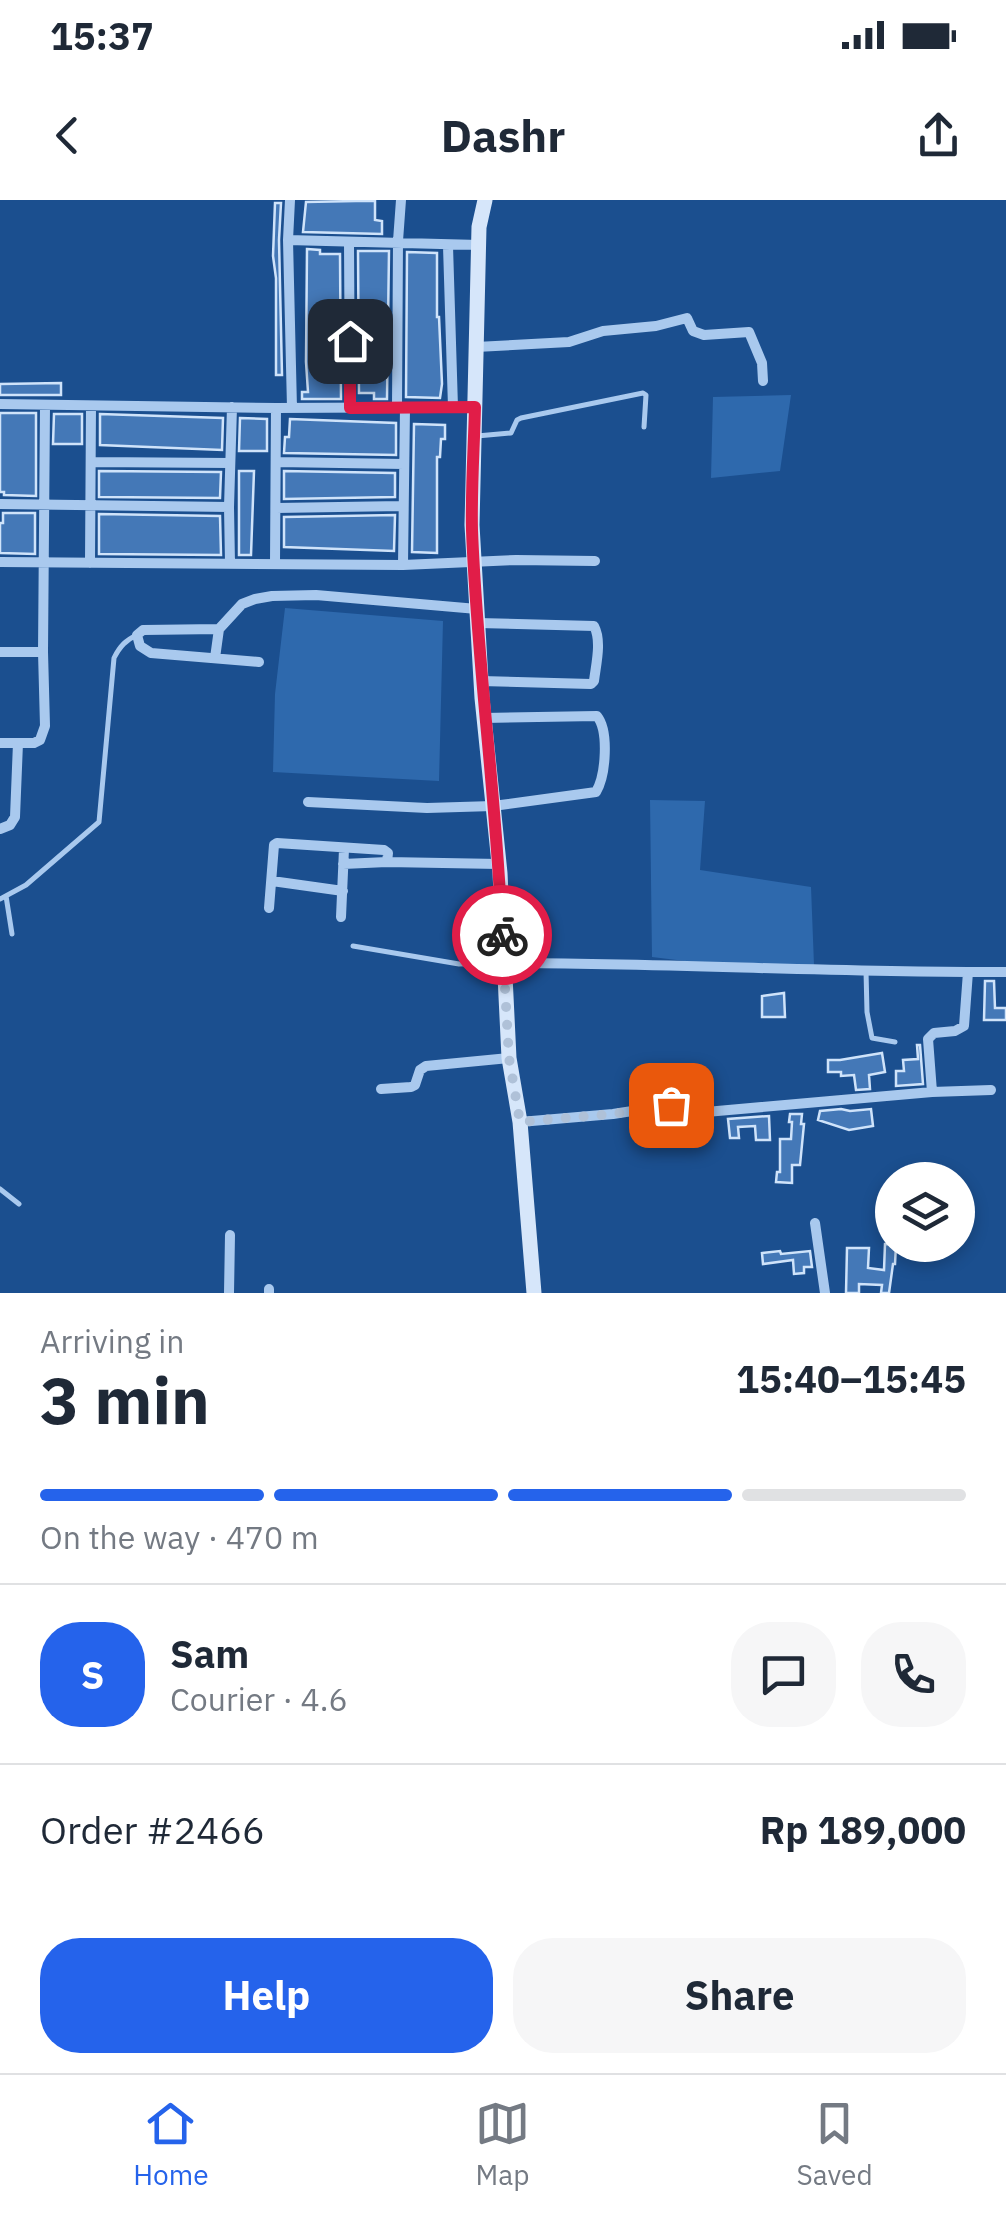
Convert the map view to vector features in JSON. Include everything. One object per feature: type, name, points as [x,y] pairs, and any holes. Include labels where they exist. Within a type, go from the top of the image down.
[{"type":"street","points":[[290,200],[292,408]]},
{"type":"street","points":[[401,200],[398,242],[403,565]]},
{"type":"street","points":[[485,200],[479,227],[472,525],[481,681],[499,864],[509,1058],[520,1122],[534,1293]]},
{"type":"street","points":[[288,240],[479,245]]},
{"type":"street","points":[[349,242],[350,408]]},
{"type":"street","points":[[448,246],[453,406]]},
{"type":"street","points":[[476,347],[570,342],[603,331],[656,326],[687,318],[693,330],[704,335],[748,332],[762,363],[763,381]]},
{"type":"street","points":[[0,404],[475,407]]},
{"type":"street","points":[[0,744],[40,740],[45,726],[45,406]]},
{"type":"street","points":[[90,563],[91,406]]},
{"type":"street","points":[[230,564],[232,407]]},
{"type":"street","points":[[275,563],[276,408]]},
{"type":"street","points":[[91,462],[230,463]]},
{"type":"street","points":[[277,462],[404,464]]},
{"type":"street","points":[[0,504],[229,507]]},
{"type":"street","points":[[276,508],[402,506]]},
{"type":"street","points":[[0,562],[595,562]]},
{"type":"street","points":[[215,658],[219,629],[242,604],[272,596],[316,596],[478,617],[594,626],[598,630],[594,681],[590,684],[481,681]]},
{"type":"street","points":[[219,629],[143,630],[138,635],[140,646],[151,653],[259,662]]},
{"type":"street","points":[[0,652],[43,652]]},
{"type":"street","points":[[308,802],[427,808],[492,806],[596,792],[604,772],[604,727],[596,716],[484,718]]},
{"type":"street","points":[[0,829],[10,825],[15,817],[18,743]]},
{"type":"street","points":[[268,908],[275,844],[384,850],[388,852],[387,862]]},
{"type":"street","points":[[341,917],[344,849]]},
{"type":"street","points":[[344,864],[499,864]]},
{"type":"street","points":[[272,881],[343,892]]},
{"type":"street","points":[[504,962],[1006,972]]},
{"type":"street","points":[[932,1092],[928,1040],[934,1033],[964,1026],[968,972]]},
{"type":"street","points":[[381,1090],[411,1088],[426,1066],[509,1058]]},
{"type":"street","points":[[520,1122],[671,1105],[706,1112],[991,1090]]},
{"type":"street","points":[[815,1223],[825,1293]]},
{"type":"street","points":[[229,1293],[230,1235]]},
{"type":"lane","points":[[474,436],[511,433],[521,418],[643,393],[644,427]]},
{"type":"lane","points":[[12,934],[3,898],[26,885],[98,825],[114,658],[129,638],[138,635]]},
{"type":"lane","points":[[353,946],[459,964],[504,962]]},
{"type":"lane","points":[[866,971],[872,1038],[895,1042]]},
{"type":"lane","points":[[0,1189],[19,1204]]},
{"type":"shaded area","points":[[791,395],[780,471],[711,478],[713,397]]},
{"type":"shaded area","points":[[285,608],[443,621],[439,781],[273,772],[275,694]]},
{"type":"shaded area","points":[[650,800],[705,801],[700,870],[811,887],[814,965],[734,967],[652,957]]},
{"type":"building","points":[[375,201],[375,220],[382,221],[382,234],[303,232],[306,202]]},
{"type":"building","points":[[275,203],[281,203],[282,375],[276,375]]},
{"type":"building","points":[[307,249],[340,254],[341,399],[302,399],[302,392],[308,392]]},
{"type":"building","points":[[358,251],[389,251],[387,399],[374,399],[374,393],[359,393]]},
{"type":"building","points":[[407,252],[437,253],[440,398],[406,397]]},
{"type":"building","points":[[61,383],[61,395],[0,395],[0,384]]},
{"type":"building","points":[[0,413],[36,413],[36,496],[0,492]]},
{"type":"building","points":[[54,414],[82,414],[82,444],[53,444]]},
{"type":"building","points":[[100,414],[223,418],[222,450],[100,445]]},
{"type":"building","points":[[240,418],[267,419],[267,451],[239,451]]},
{"type":"building","points":[[290,419],[396,423],[396,455],[284,453]]},
{"type":"building","points":[[414,424],[445,425],[445,439],[441,439],[437,457],[437,553],[412,552]]},
{"type":"building","points":[[99,471],[221,472],[220,498],[99,497]]},
{"type":"building","points":[[239,471],[254,471],[251,555],[239,555]]},
{"type":"building","points":[[284,471],[395,473],[395,497],[284,499]]},
{"type":"building","points":[[3,513],[35,513],[35,554],[0,553]]},
{"type":"building","points":[[99,514],[220,516],[221,555],[99,554]]},
{"type":"building","points":[[395,515],[394,551],[284,547],[284,517]]},
{"type":"building","points":[[985,981],[994,981],[995,1008],[1006,1008],[1006,1020],[984,1020]]},
{"type":"building","points":[[784,993],[785,1017],[762,1017],[762,996]]},
{"type":"building","points":[[917,1045],[923,1084],[896,1086],[896,1071],[904,1071],[903,1060],[918,1059]]},
{"type":"building","points":[[882,1053],[885,1072],[869,1075],[870,1089],[856,1090],[854,1075],[828,1072],[828,1060]]},
{"type":"building","points":[[871,1109],[873,1126],[849,1130],[818,1120],[820,1111]]},
{"type":"building","points":[[790,1114],[802,1114],[804,1124],[800,1165],[792,1165],[792,1183],[776,1182],[780,1172],[780,1139],[791,1139]]},
{"type":"building","points":[[769,1116],[770,1140],[756,1140],[755,1126],[738,1127],[739,1138],[730,1138],[728,1119]]},
{"type":"building","points":[[847,1248],[869,1248],[868,1268],[884,1270],[884,1262],[895,1262],[889,1293],[881,1293],[882,1285],[859,1284],[859,1293],[846,1293]]},
{"type":"building","points":[[810,1251],[812,1267],[794,1274],[793,1260],[763,1264],[762,1253]]},
{"type":"way so far","points":[[502,935],[509,1058],[520,1122],[671,1105]]},
{"type":"route","points":[[350,341],[350,408],[475,407],[472,525],[502,935]]}]
